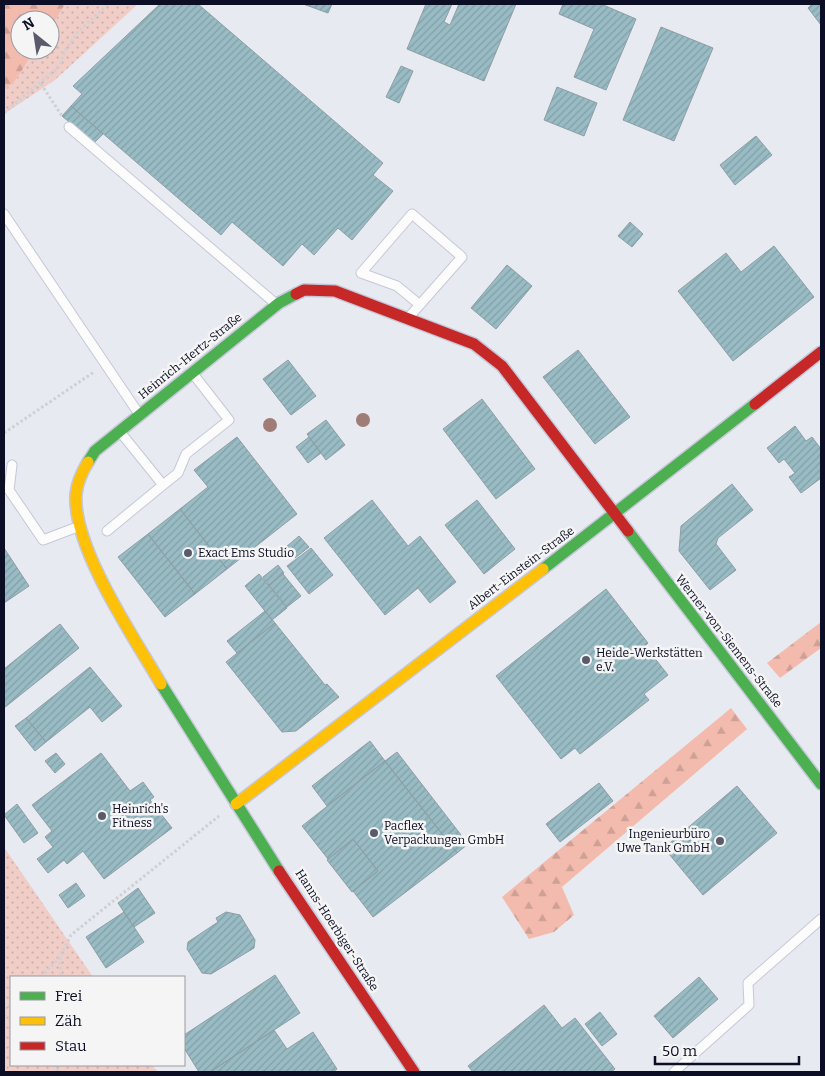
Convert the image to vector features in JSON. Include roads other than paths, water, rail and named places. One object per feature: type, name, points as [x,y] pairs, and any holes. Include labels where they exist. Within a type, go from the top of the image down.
[{"type":"street","name":"Heinrich-Hertz-Straße","points":[[236,804],[181,721],[109,593],[100,576],[81,526],[76,502],[80,476],[95,451],[276,304],[304,290],[335,291],[409,317],[474,344],[502,366],[614,515]]},
{"type":"street","name":"Albert-Einstein-Straße","points":[[236,804],[614,515],[821,352]]},
{"type":"street","name":"Werner-von-Siemens-Straße","points":[[614,515],[821,784]]},
{"type":"street","name":"Hanns-Hoerbiger-Straße","points":[[236,804],[414,1072]]},
{"type":"lane","points":[[69,127],[276,304]]},
{"type":"lane","points":[[4,214],[139,414]]},
{"type":"lane","points":[[409,317],[420,305],[462,257],[412,214],[361,273],[397,286],[420,305]]},
{"type":"lane","points":[[107,531],[178,473],[186,454],[229,420],[191,372]]},
{"type":"lane","points":[[119,431],[163,485]]},
{"type":"lane","points":[[12,465],[9,490],[43,540],[81,526]]},
{"type":"lane","points":[[674,1072],[749,1005],[748,984],[821,919]]},
{"type":"place","name":"Exact Ems Studio","points":[[188,553]]},
{"type":"place","name":"Heide-Werkstätten e.V.","points":[[586,660]]},
{"type":"place","name":"Heinrich's Fitness","points":[[102,816]]},
{"type":"place","name":"Pacflex Verpackungen GmbH","points":[[374,833]]},
{"type":"place","name":"Ingenieurbüro Uwe Tank GmbH","points":[[720,841]]}]
